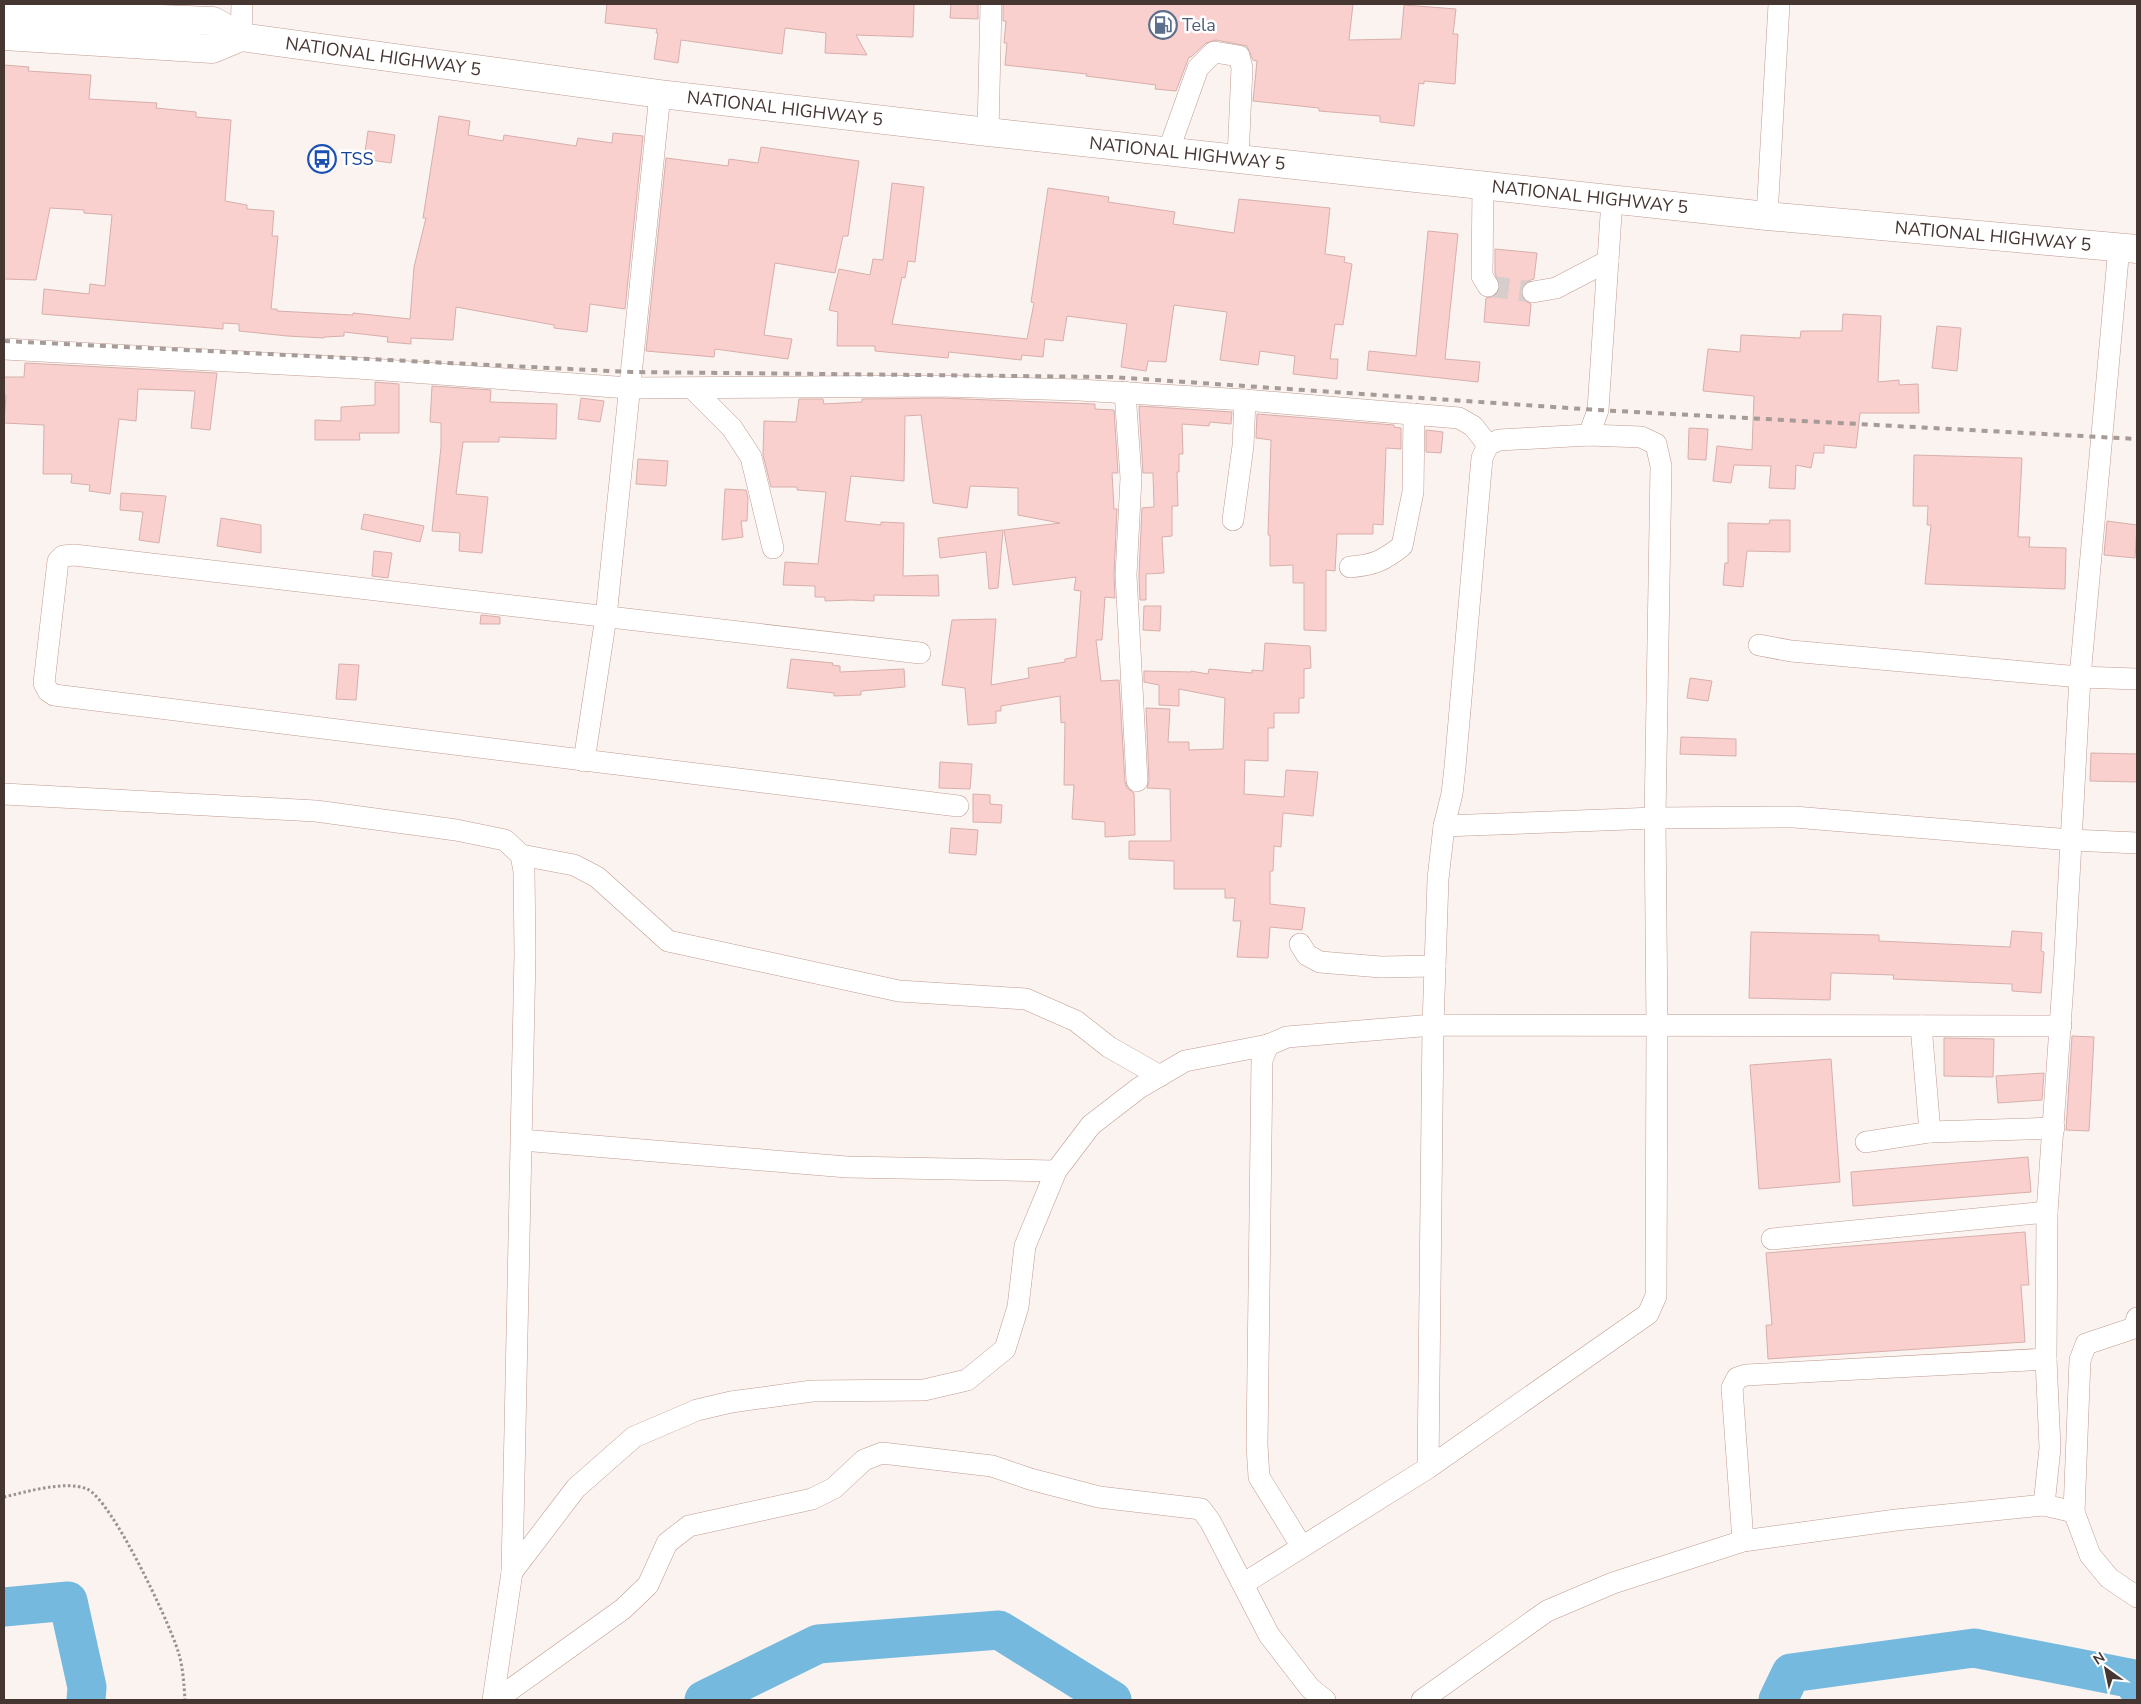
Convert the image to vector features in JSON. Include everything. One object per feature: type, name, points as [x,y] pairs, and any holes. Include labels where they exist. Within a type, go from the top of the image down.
[{"type":"highway","name":"NATIONAL HIGHWAY 5","points":[[4,12],[213,21],[241,37],[660,94],[1238,160],[1612,200],[1767,216],[2128,248]]},
{"type":"highway","name":"NATIONAL HIGHWAY 5","points":[[4,36],[212,48],[241,37]]},
{"type":"street","points":[[241,37],[242,4]]},
{"type":"street","points":[[988,132],[991,4]]},
{"type":"street","points":[[1767,216],[1779,4]]},
{"type":"street","points":[[1168,152],[1198,68],[1214,52],[1227,53],[1239,56],[1242,68],[1238,160]]},
{"type":"street","points":[[584,761],[606,617],[660,94]]},
{"type":"street","points":[[1483,186],[1482,276],[1488,286]]},
{"type":"street","points":[[1589,435],[1598,410],[1612,200]]},
{"type":"street","points":[[2044,1506],[2050,1448],[2046,1358],[2047,1212],[2054,1128],[2080,677],[2128,248]]},
{"type":"street","points":[[1533,292],[1556,288],[1608,261]]},
{"type":"street","points":[[4,349],[357,368],[629,388],[939,386],[1125,392],[1459,418],[1473,426],[1488,444]]},
{"type":"street","points":[[693,389],[732,428],[751,456],[773,548]]},
{"type":"street","points":[[1125,392],[1131,478],[1126,575],[1137,782]]},
{"type":"street","points":[[1234,520],[1244,446],[1245,400]]},
{"type":"street","points":[[1350,567],[1373,565],[1388,557],[1402,546],[1413,492],[1414,414]]},
{"type":"street","points":[[1243,1584],[1428,1468],[1648,1314],[1656,1296],[1657,1025],[1655,818],[1661,466],[1656,444],[1641,437],[1589,435],[1499,440],[1488,444],[1482,458],[1452,794],[1444,826],[1438,880],[1433,1025],[1428,1468]]},
{"type":"street","points":[[920,654],[74,555],[62,556],[58,561],[44,683],[48,691],[54,695],[958,806]]},
{"type":"street","points":[[1758,645],[1791,651],[2080,677],[2137,679]]},
{"type":"street","points":[[4,794],[316,811],[456,830],[504,840],[521,855],[574,865],[597,877],[668,941],[899,991],[1026,999],[1076,1021],[1109,1047],[1160,1076]]},
{"type":"street","points":[[1444,826],[1655,818],[1794,817],[2071,840],[2137,843]]},
{"type":"street","points":[[495,1700],[512,1572],[525,954],[524,871],[521,855]]},
{"type":"street","points":[[1300,944],[1307,955],[1320,962],[1381,967],[1436,966]]},
{"type":"street","points":[[512,1572],[576,1488],[634,1437],[697,1410],[731,1402],[812,1391],[924,1390],[967,1380],[1005,1349],[1018,1307],[1025,1246],[1056,1170],[1091,1125],[1139,1088],[1186,1061],[1268,1045],[1287,1037],[1433,1025],[2060,1026]]},
{"type":"street","points":[[1921,1026],[1930,1132]]},
{"type":"street","points":[[1268,1045],[1262,1060],[1257,1453],[1259,1478],[1302,1546]]},
{"type":"street","points":[[1866,1142],[1930,1132],[2054,1128]]},
{"type":"street","points":[[522,1140],[847,1167],[1056,1170]]},
{"type":"street","points":[[1772,1239],[2047,1212]]},
{"type":"street","points":[[2137,1318],[2134,1328],[2086,1344],[2080,1360],[2074,1512],[2090,1555],[2109,1578],[2137,1597]]},
{"type":"street","points":[[1743,1541],[1732,1388],[1737,1378],[1746,1375],[2046,1358]]},
{"type":"street","points":[[495,1700],[623,1609],[648,1585],[667,1543],[689,1526],[812,1499],[834,1488],[864,1460],[882,1453],[992,1466],[1030,1479],[1099,1497],[1201,1509],[1210,1521],[1269,1635],[1310,1688],[1325,1700]]},
{"type":"street","points":[[1422,1700],[1548,1611],[1613,1583],[1743,1541],[1896,1520],[2044,1506],[2074,1512]]},
{"type":"path","points":[[4,1496],[63,1486],[87,1489],[97,1496],[112,1516],[152,1589],[178,1652],[185,1700]]},
{"type":"building","points":[[607,4],[914,4],[913,37],[856,35],[867,55],[825,53],[826,33],[785,28],[782,54],[681,40],[678,63],[654,59],[657,29],[605,23]]},
{"type":"building","points":[[951,4],[978,4],[978,19],[950,18]]},
{"type":"building","points":[[1003,4],[1353,4],[1349,40],[1401,39],[1404,5],[1456,9],[1453,34],[1458,34],[1455,84],[1424,81],[1424,84],[1419,83],[1414,126],[1380,122],[1380,116],[1319,111],[1319,108],[1253,101],[1257,61],[1253,60],[1247,46],[1216,40],[1206,43],[1189,57],[1176,91],[1155,89],[1156,85],[1086,76],[1087,74],[1005,65],[1007,43],[1004,43],[1006,21],[1003,21]]},
{"type":"building","points":[[4,65],[29,67],[28,71],[91,75],[89,99],[157,103],[156,108],[196,112],[196,117],[231,120],[225,201],[247,205],[247,209],[274,211],[272,236],[278,236],[271,309],[277,309],[277,311],[353,315],[353,313],[410,319],[414,267],[426,218],[423,218],[439,116],[470,121],[468,135],[503,141],[504,135],[576,146],[578,138],[612,143],[613,133],[643,136],[625,309],[590,304],[587,332],[554,328],[554,325],[456,307],[453,340],[411,338],[411,344],[387,342],[388,337],[344,332],[344,336],[324,338],[287,336],[239,331],[239,324],[223,323],[223,329],[42,314],[44,289],[89,294],[90,284],[105,286],[112,215],[84,213],[84,210],[50,208],[36,280],[4,279]]},
{"type":"building","points":[[368,131],[395,135],[391,163],[364,159]]},
{"type":"building","points":[[761,147],[859,161],[848,236],[843,236],[835,273],[775,263],[764,335],[792,339],[788,359],[715,349],[714,357],[646,351],[666,158],[728,166],[729,159],[758,163]]},
{"type":"building","points":[[892,183],[924,187],[915,262],[908,261],[905,278],[902,277],[892,324],[1027,339],[1034,303],[1031,302],[1048,188],[1109,197],[1108,202],[1175,212],[1173,224],[1234,233],[1239,199],[1330,208],[1325,254],[1345,257],[1344,262],[1352,264],[1343,325],[1335,324],[1330,359],[1338,359],[1337,379],[1293,374],[1295,356],[1260,351],[1258,365],[1220,360],[1227,312],[1174,305],[1166,362],[1148,361],[1146,371],[1121,367],[1127,324],[1067,316],[1063,341],[1045,339],[1043,357],[1022,355],[1021,360],[949,352],[948,358],[875,351],[875,346],[837,346],[838,312],[829,310],[839,269],[870,275],[873,259],[883,260]]},
{"type":"building","points":[[1428,231],[1458,234],[1445,359],[1480,362],[1478,382],[1367,370],[1369,351],[1416,356]]},
{"type":"building","points":[[1495,249],[1537,253],[1534,279],[1525,282],[1521,288],[1523,300],[1531,304],[1529,326],[1484,322],[1486,298],[1495,296],[1500,286],[1495,273]]},
{"type":"building","points":[[1843,314],[1881,316],[1878,382],[1899,380],[1899,385],[1918,384],[1919,413],[1860,413],[1856,448],[1824,445],[1824,453],[1814,453],[1811,468],[1796,465],[1795,489],[1769,488],[1771,466],[1734,465],[1731,483],[1713,481],[1717,446],[1752,450],[1754,396],[1703,391],[1708,349],[1740,352],[1741,335],[1800,338],[1801,331],[1842,331]]},
{"type":"building","points":[[1937,326],[1961,328],[1957,371],[1932,368]]},
{"type":"building","points":[[25,363],[217,373],[210,430],[191,428],[195,391],[138,389],[136,421],[119,419],[110,494],[89,491],[90,485],[71,483],[72,474],[43,474],[44,425],[4,423],[6,395],[4,395],[4,377],[24,377]]},
{"type":"building","points":[[375,382],[399,384],[399,433],[359,433],[360,440],[315,440],[315,420],[341,421],[341,407],[375,405]]},
{"type":"building","points":[[432,386],[491,390],[490,402],[557,404],[556,439],[499,437],[499,442],[463,442],[456,494],[488,497],[482,553],[459,551],[460,533],[432,531],[441,447],[441,423],[430,422]]},
{"type":"building","points":[[581,398],[604,401],[600,422],[578,419]]},
{"type":"building","points":[[939,398],[1095,404],[1095,409],[1114,410],[1118,473],[1112,473],[1114,509],[1117,509],[1114,574],[1115,598],[1105,597],[1102,640],[1096,640],[1101,681],[1119,680],[1125,782],[1127,788],[1134,793],[1135,835],[1105,837],[1105,822],[1072,819],[1074,785],[1064,785],[1065,722],[1061,723],[1060,696],[1001,706],[1001,711],[996,711],[996,723],[968,725],[965,688],[942,685],[952,620],[996,619],[991,685],[1029,678],[1028,668],[1065,662],[1065,659],[1076,657],[1081,591],[1074,590],[1076,577],[1013,585],[1004,530],[1060,523],[1018,515],[1018,488],[970,486],[967,508],[933,503],[921,415],[905,416],[904,481],[851,476],[845,521],[881,525],[881,522],[904,523],[903,576],[938,575],[939,596],[874,595],[874,601],[825,601],[825,597],[815,597],[815,586],[783,585],[785,562],[818,564],[826,492],[797,490],[797,487],[771,487],[763,455],[764,421],[796,422],[799,399],[823,399],[824,404],[862,402],[862,399]]},
{"type":"building","points":[[1139,406],[1232,412],[1231,424],[1210,422],[1209,426],[1182,424],[1183,454],[1179,454],[1179,472],[1177,472],[1178,506],[1172,506],[1172,536],[1162,537],[1164,573],[1146,574],[1146,600],[1140,600],[1139,575],[1142,508],[1154,507],[1153,473],[1143,473]]},
{"type":"building","points":[[1257,414],[1394,425],[1394,427],[1401,428],[1401,449],[1386,448],[1383,525],[1373,524],[1373,534],[1337,534],[1335,571],[1326,570],[1326,631],[1304,630],[1304,583],[1293,583],[1293,565],[1270,566],[1270,535],[1268,535],[1271,440],[1256,438]]},
{"type":"building","points":[[1689,428],[1708,429],[1706,460],[1688,459]]},
{"type":"building","points":[[1426,430],[1443,432],[1441,453],[1426,452]]},
{"type":"building","points":[[1914,455],[2022,458],[2018,537],[2030,537],[2029,547],[2066,548],[2065,589],[1925,584],[1931,525],[1927,525],[1928,506],[1913,506]]},
{"type":"building","points":[[638,459],[668,461],[666,486],[636,484]]},
{"type":"building","points":[[725,489],[746,490],[748,498],[747,521],[741,521],[743,537],[722,540]]},
{"type":"building","points":[[121,493],[166,496],[159,543],[139,540],[143,512],[120,510]]},
{"type":"building","points":[[364,514],[424,526],[420,542],[361,529]]},
{"type":"building","points":[[221,518],[261,525],[261,553],[217,546]]},
{"type":"building","points":[[1770,520],[1790,520],[1790,552],[1747,551],[1743,587],[1723,585],[1725,563],[1728,563],[1728,523],[1769,524]]},
{"type":"building","points":[[2107,521],[2137,525],[2135,558],[2104,555]]},
{"type":"building","points":[[1003,530],[998,588],[989,589],[986,552],[940,558],[938,538]]},
{"type":"building","points":[[374,551],[392,553],[388,578],[372,576]]},
{"type":"building","points":[[1144,606],[1161,606],[1160,631],[1143,630]]},
{"type":"building","points":[[481,615],[500,617],[500,624],[480,624]]},
{"type":"building","points":[[1265,643],[1310,646],[1311,668],[1304,669],[1304,698],[1299,698],[1299,713],[1274,713],[1274,728],[1268,728],[1268,761],[1245,760],[1244,794],[1284,797],[1286,770],[1318,772],[1313,816],[1283,813],[1281,847],[1274,846],[1273,871],[1270,871],[1270,904],[1305,908],[1302,930],[1270,927],[1268,958],[1237,957],[1241,921],[1233,921],[1235,898],[1225,898],[1225,889],[1174,889],[1174,861],[1129,859],[1129,841],[1171,841],[1170,789],[1147,788],[1149,780],[1146,708],[1170,709],[1168,742],[1189,742],[1189,750],[1223,749],[1225,698],[1179,689],[1179,706],[1159,705],[1159,685],[1144,682],[1144,671],[1191,671],[1208,674],[1209,669],[1252,673],[1252,670],[1263,671]]},
{"type":"building","points":[[791,659],[833,663],[832,665],[840,666],[840,672],[904,669],[905,687],[861,691],[861,695],[834,696],[834,693],[787,688]]},
{"type":"building","points":[[339,664],[359,665],[356,700],[336,699]]},
{"type":"building","points":[[1690,678],[1712,681],[1708,701],[1687,698]]},
{"type":"building","points":[[1681,737],[1736,739],[1736,756],[1680,754]]},
{"type":"building","points":[[2091,753],[2137,754],[2137,782],[2090,781]]},
{"type":"building","points":[[940,762],[972,764],[970,789],[939,788]]},
{"type":"building","points":[[973,794],[990,795],[990,804],[1002,805],[1001,823],[973,822]]},
{"type":"building","points":[[951,828],[978,830],[976,855],[949,853]]},
{"type":"building","points":[[2012,931],[2042,933],[2041,951],[2044,952],[2041,993],[2012,991],[2012,984],[1893,979],[1894,975],[1831,973],[1830,1000],[1749,998],[1751,932],[1879,935],[1879,941],[2010,947]]},
{"type":"building","points":[[2072,1036],[2094,1037],[2089,1131],[2066,1130]]},
{"type":"building","points":[[1944,1038],[1994,1039],[1993,1077],[1944,1076]]},
{"type":"building","points":[[1831,1059],[1840,1182],[1759,1189],[1750,1065]]},
{"type":"building","points":[[2044,1073],[2042,1100],[1998,1103],[1996,1076]]},
{"type":"building","points":[[2028,1157],[2031,1192],[1853,1206],[1851,1172]]},
{"type":"building","points":[[2025,1232],[2029,1285],[2021,1285],[2025,1342],[1768,1359],[1766,1325],[1772,1325],[1766,1253]]},
{"type":"waterway","points":[[4,1607],[68,1601],[87,1687],[86,1700]]},
{"type":"waterway","points":[[704,1700],[818,1644],[999,1630],[1112,1700]]},
{"type":"waterway","points":[[1778,1700],[1791,1673],[1974,1648],[2134,1679],[2137,1687]]},
{"type":"tunnel","points":[[1488,286],[1533,292]]},
{"type":"railway","points":[[4,341],[631,372],[1112,377],[1598,410],[2137,439]]},
{"type":"place","name":"Tela","points":[[1163,25]]},
{"type":"place","name":"TSS","points":[[322,159]]}]
